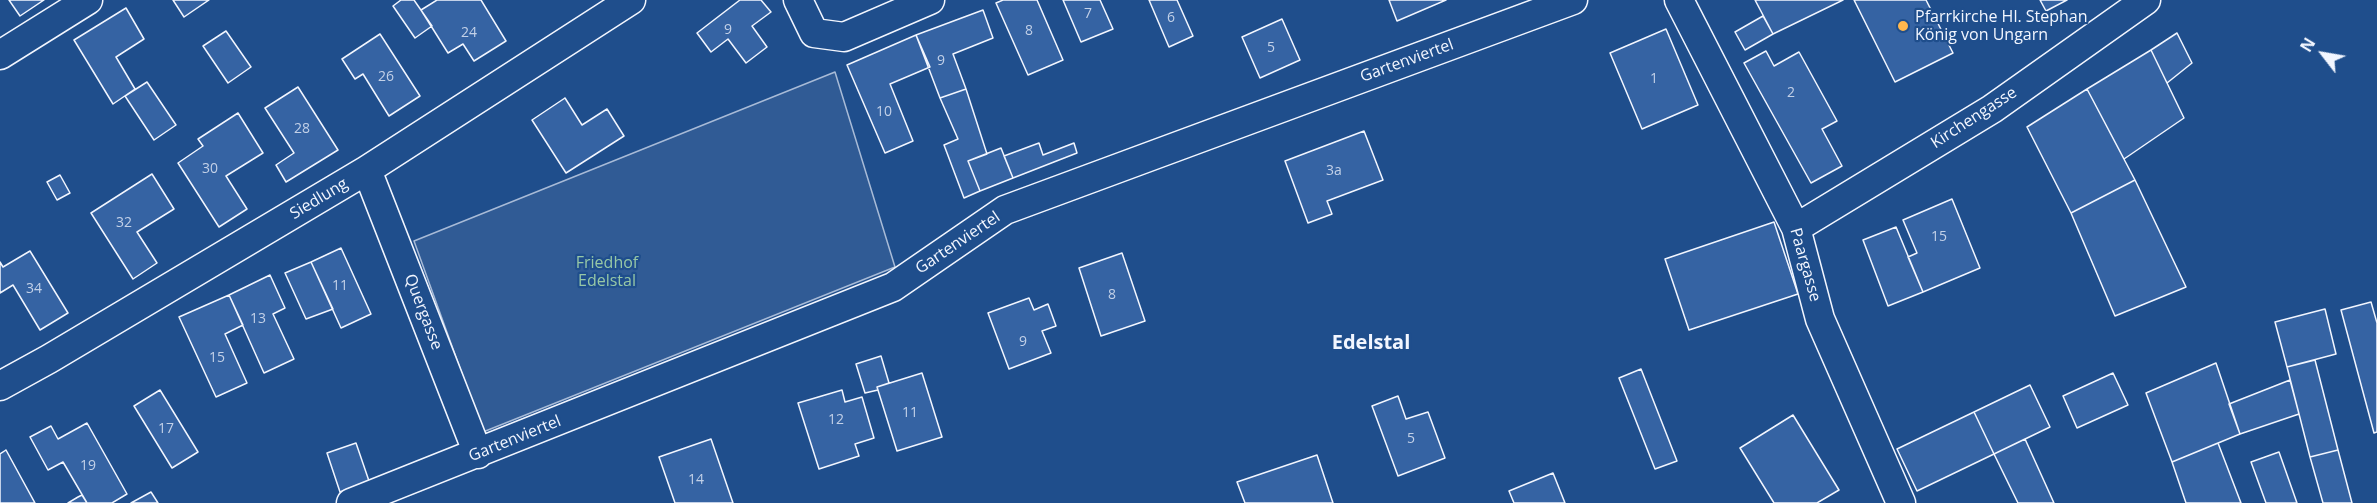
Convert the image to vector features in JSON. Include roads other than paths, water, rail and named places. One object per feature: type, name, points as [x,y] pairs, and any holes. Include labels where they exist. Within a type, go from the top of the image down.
[{"type":"street","points":[[0,55],[88,0]]},
{"type":"street","name":"Siedlung","points":[[0,386],[50,359],[367,170],[631,0]]},
{"type":"street","points":[[798,0],[814,33],[844,37],[930,0]]},
{"type":"street","name":"Gartenviertel","points":[[351,503],[893,287],[1005,210],[1573,0]]},
{"type":"street","name":"Paargasse","points":[[1679,0],[1796,228],[1820,319],[1901,503]]},
{"type":"street","name":"Kirchengasse","points":[[1796,228],[1992,109],[2146,0]]},
{"type":"street","name":"Quergasse","points":[[367,170],[478,454]]},
{"type":"place","name":"Pfarrkirche Hl. Stephan König von Ungarn","points":[[1903,26]]},
{"type":"district","name":"Edelstal","points":[[1371,343]]},
{"type":"park label","name":"Friedhof Edelstal","points":[[607,272]]}]
